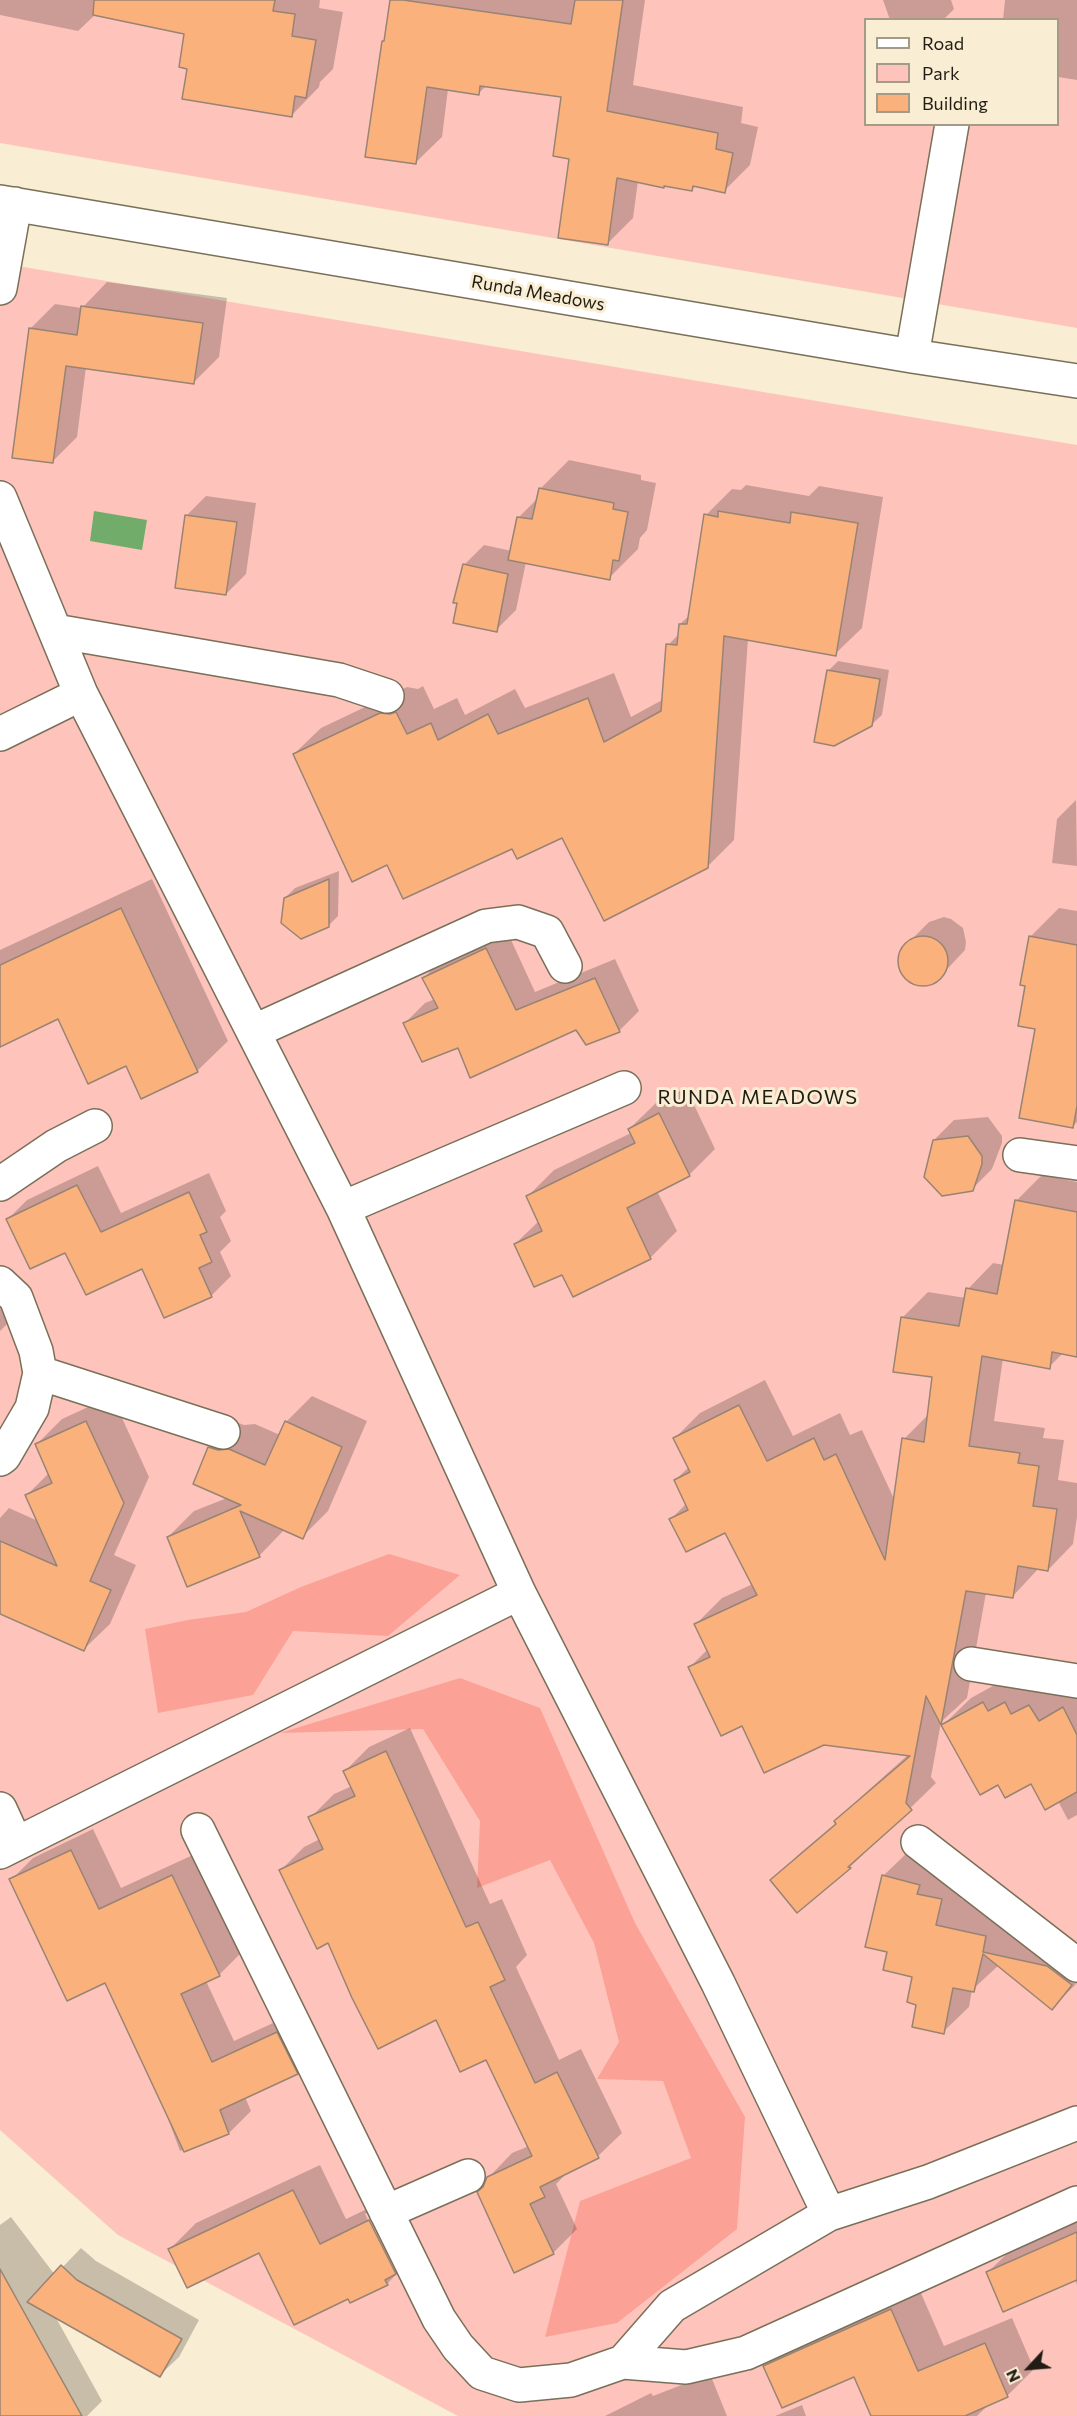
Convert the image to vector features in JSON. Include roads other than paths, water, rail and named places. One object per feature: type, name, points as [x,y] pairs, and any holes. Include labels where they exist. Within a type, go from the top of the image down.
[{"type":"street","points":[[912,356],[952,126]]},
{"type":"street","points":[[0,288],[8,203]]},
{"type":"street","name":"Runda Meadows","points":[[8,203],[912,356],[1077,381]]},
{"type":"street","points":[[0,498],[81,694],[255,1031],[343,1208],[519,1593],[718,1983],[829,2214]]},
{"type":"street","points":[[55,631],[339,681],[387,696]]},
{"type":"street","points":[[0,734],[81,694]]},
{"type":"street","points":[[255,1031],[486,926],[518,922],[547,932],[565,966]]},
{"type":"street","points":[[343,1208],[624,1088]]},
{"type":"street","points":[[0,1184],[56,1146],[95,1126]]},
{"type":"street","points":[[1020,1155],[1077,1163]]},
{"type":"street","points":[[0,1283],[16,1298],[36,1351],[40,1373],[32,1408],[0,1459]]},
{"type":"street","points":[[40,1373],[223,1432]]},
{"type":"street","points":[[0,1809],[8,1848],[519,1593]]},
{"type":"street","points":[[971,1664],[1077,1681]]},
{"type":"street","points":[[198,1830],[439,2319],[458,2347],[482,2373],[519,2385],[571,2380],[622,2362],[686,2367],[746,2354],[1077,2203]]},
{"type":"street","points":[[918,1842],[1077,1965]]},
{"type":"street","points":[[622,2362],[672,2306],[829,2214],[928,2182],[1077,2123]]},
{"type":"street","points":[[386,2212],[468,2176]]},
{"type":"district","name":"RUNDA MEADOWS","points":[[758,1097]]}]
